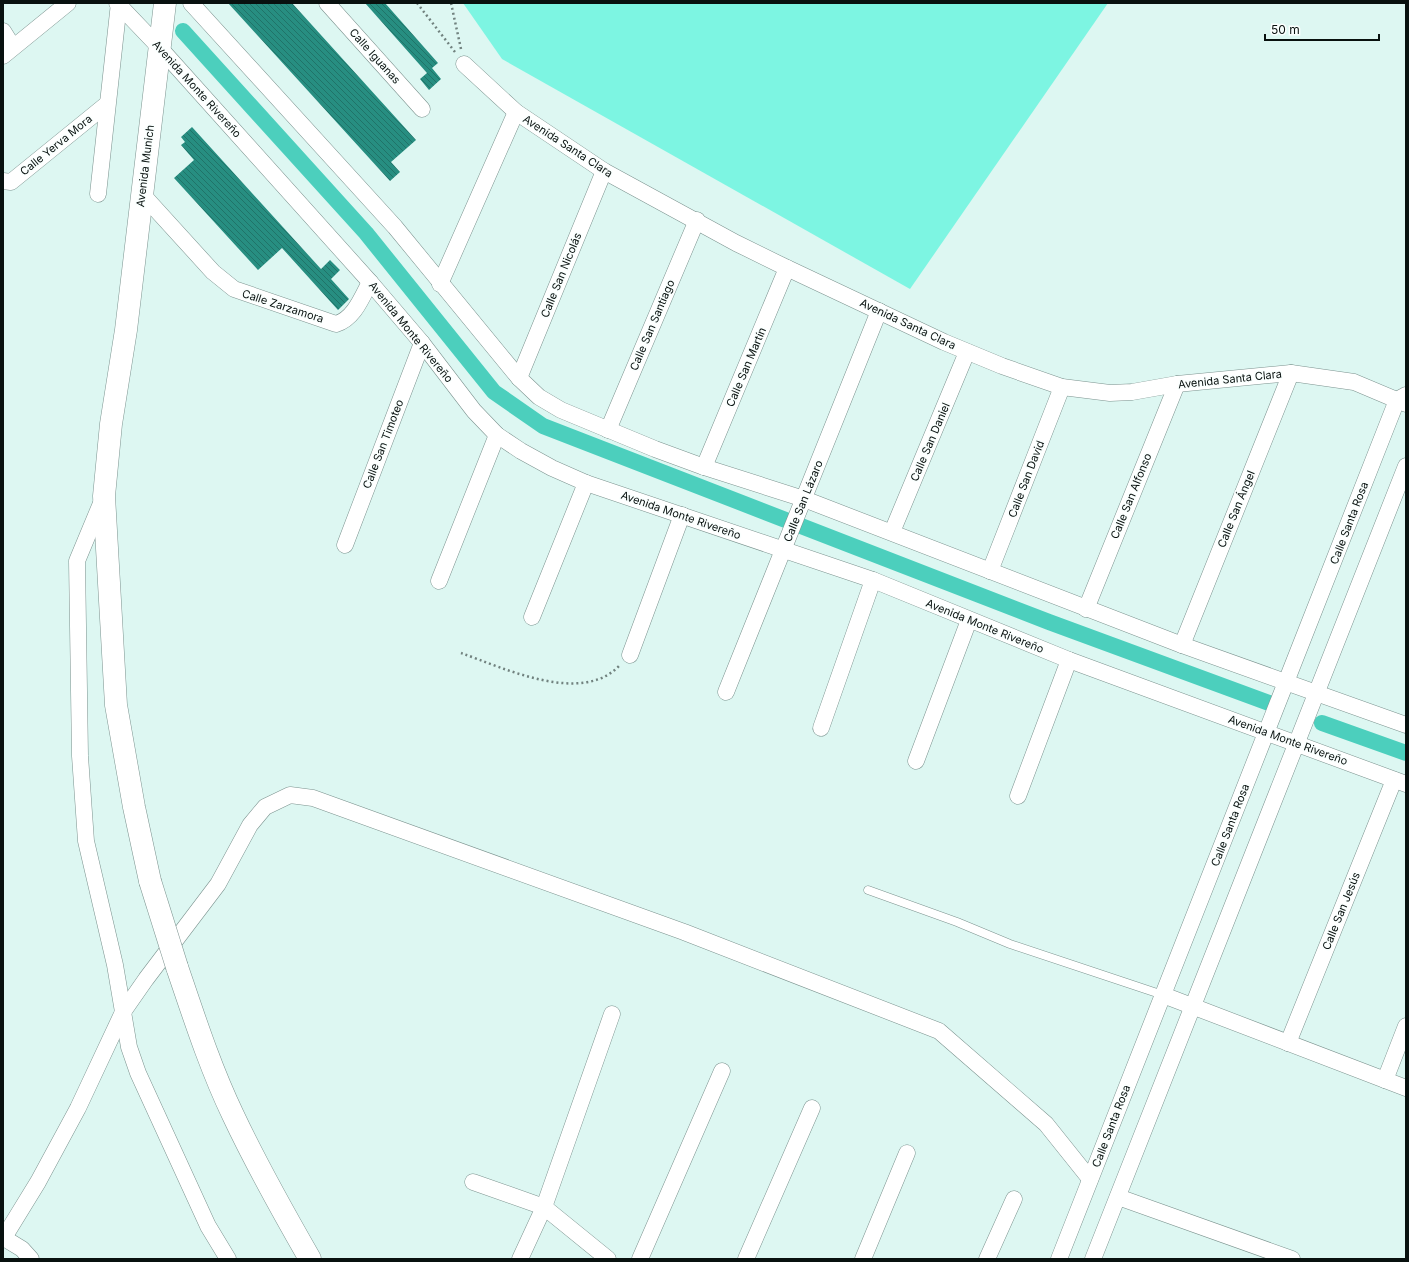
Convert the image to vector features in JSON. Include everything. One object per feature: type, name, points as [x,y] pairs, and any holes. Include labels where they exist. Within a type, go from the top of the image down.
[{"type":"main road","name":"Avenida Munich","points":[[165,3],[126,330],[111,424],[104,496],[116,705],[134,807],[150,882],[205,1050],[232,1114],[264,1178],[310,1259]]},
{"type":"street","points":[[3,31],[8,52],[68,3]]},
{"type":"street","points":[[191,3],[395,227],[440,284],[519,378],[539,397],[556,407],[608,430],[704,467],[892,532],[1086,609],[1406,725]]},
{"type":"street","name":"Calle Iguanas","points":[[327,3],[422,109]]},
{"type":"street","points":[[98,194],[118,4]]},
{"type":"street","name":"Avenida Monte Rivereño","points":[[118,4],[159,47],[370,282],[422,343],[474,411],[497,435],[534,458],[586,482],[784,548],[873,580],[1069,660],[1400,782]]},
{"type":"street","name":"Avenida Santa Clara","points":[[464,64],[516,112],[604,172],[697,220],[736,243],[944,342],[1062,387],[1110,393],[1132,392],[1177,384],[1291,373],[1354,382],[1403,400]]},
{"type":"street","name":"Calle Yerva Mora","points":[[3,181],[11,182],[107,104]]},
{"type":"street","points":[[440,284],[516,112]]},
{"type":"street","name":"Calle San Nicolás","points":[[519,378],[604,172]]},
{"type":"street","name":"Calle Zarzamora","points":[[142,194],[213,272],[234,289],[246,295],[274,302],[336,324],[344,322],[350,318],[370,282]]},
{"type":"street","name":"Calle San Santiago","points":[[608,430],[697,220]]},
{"type":"street","name":"Calle San Martín","points":[[704,467],[787,268]]},
{"type":"street","name":"Calle San Lázaro","points":[[726,692],[879,311]]},
{"type":"street","name":"Calle San Timoteo","points":[[345,545],[422,343]]},
{"type":"street","name":"Calle San Daniel","points":[[892,532],[967,352]]},
{"type":"street","name":"Calle San Ángel","points":[[1182,645],[1291,373]]},
{"type":"street","name":"Calle San Alfonso","points":[[1086,609],[1177,384]]},
{"type":"street","name":"Calle San David","points":[[990,571],[1062,387]]},
{"type":"street","name":"Calle Santa Rosa","points":[[1059,1259],[1286,682],[1403,400]]},
{"type":"street","points":[[439,581],[497,435]]},
{"type":"street","points":[[1095,1259],[1118,1197],[1406,466]]},
{"type":"street","points":[[532,617],[586,482]]},
{"type":"street","points":[[104,496],[77,561],[80,756],[86,841],[115,965],[128,1046],[138,1073],[208,1226],[228,1259]]},
{"type":"street","points":[[630,654],[682,515]]},
{"type":"street","points":[[821,728],[873,580]]},
{"type":"street","points":[[916,761],[969,620]]},
{"type":"street","points":[[1018,796],[1069,660]]},
{"type":"street","name":"Calle San Jesús","points":[[1288,1043],[1400,782]]},
{"type":"street","points":[[31,1259],[22,1249],[3,1239],[38,1182],[78,1108],[122,1012],[218,884],[250,825],[265,806],[290,795],[313,798],[684,932],[939,1031],[1046,1124],[1090,1179]]},
{"type":"street","points":[[1163,995],[1406,1088]]},
{"type":"street","points":[[520,1259],[544,1207],[612,1014]]},
{"type":"street","points":[[1385,1080],[1406,1026]]},
{"type":"street","points":[[640,1259],[722,1071]]},
{"type":"street","points":[[746,1259],[812,1108]]},
{"type":"street","points":[[863,1259],[907,1153]]},
{"type":"street","points":[[473,1182],[544,1207],[608,1259]]},
{"type":"street","points":[[1118,1197],[1292,1259]]},
{"type":"street","points":[[987,1259],[1014,1199]]},
{"type":"lane","points":[[868,890],[1010,944],[1163,995]]},
{"type":"path","points":[[417,3],[464,64]]},
{"type":"path","points":[[451,3],[464,64]]},
{"type":"path","points":[[460,653],[530,677],[568,683],[592,683],[605,678],[630,654]]},
{"type":"green space","points":[[463,3],[1108,3],[910,289],[502,59]]},
{"type":"building","points":[[228,3],[292,3],[416,140],[391,162],[400,172],[390,181]]},
{"type":"building","points":[[365,3],[385,3],[438,63],[432,68],[441,79],[429,90],[420,79],[427,73]]},
{"type":"building","points":[[192,127],[321,269],[330,260],[340,270],[331,279],[349,299],[338,310],[282,248],[258,270],[174,178],[194,160],[181,145],[185,142],[181,137]]},
{"type":"waterway","points":[[183,31],[366,233],[494,392],[543,426],[1049,622],[1269,703]]},
{"type":"waterway","points":[[1322,723],[1406,753]]}]
